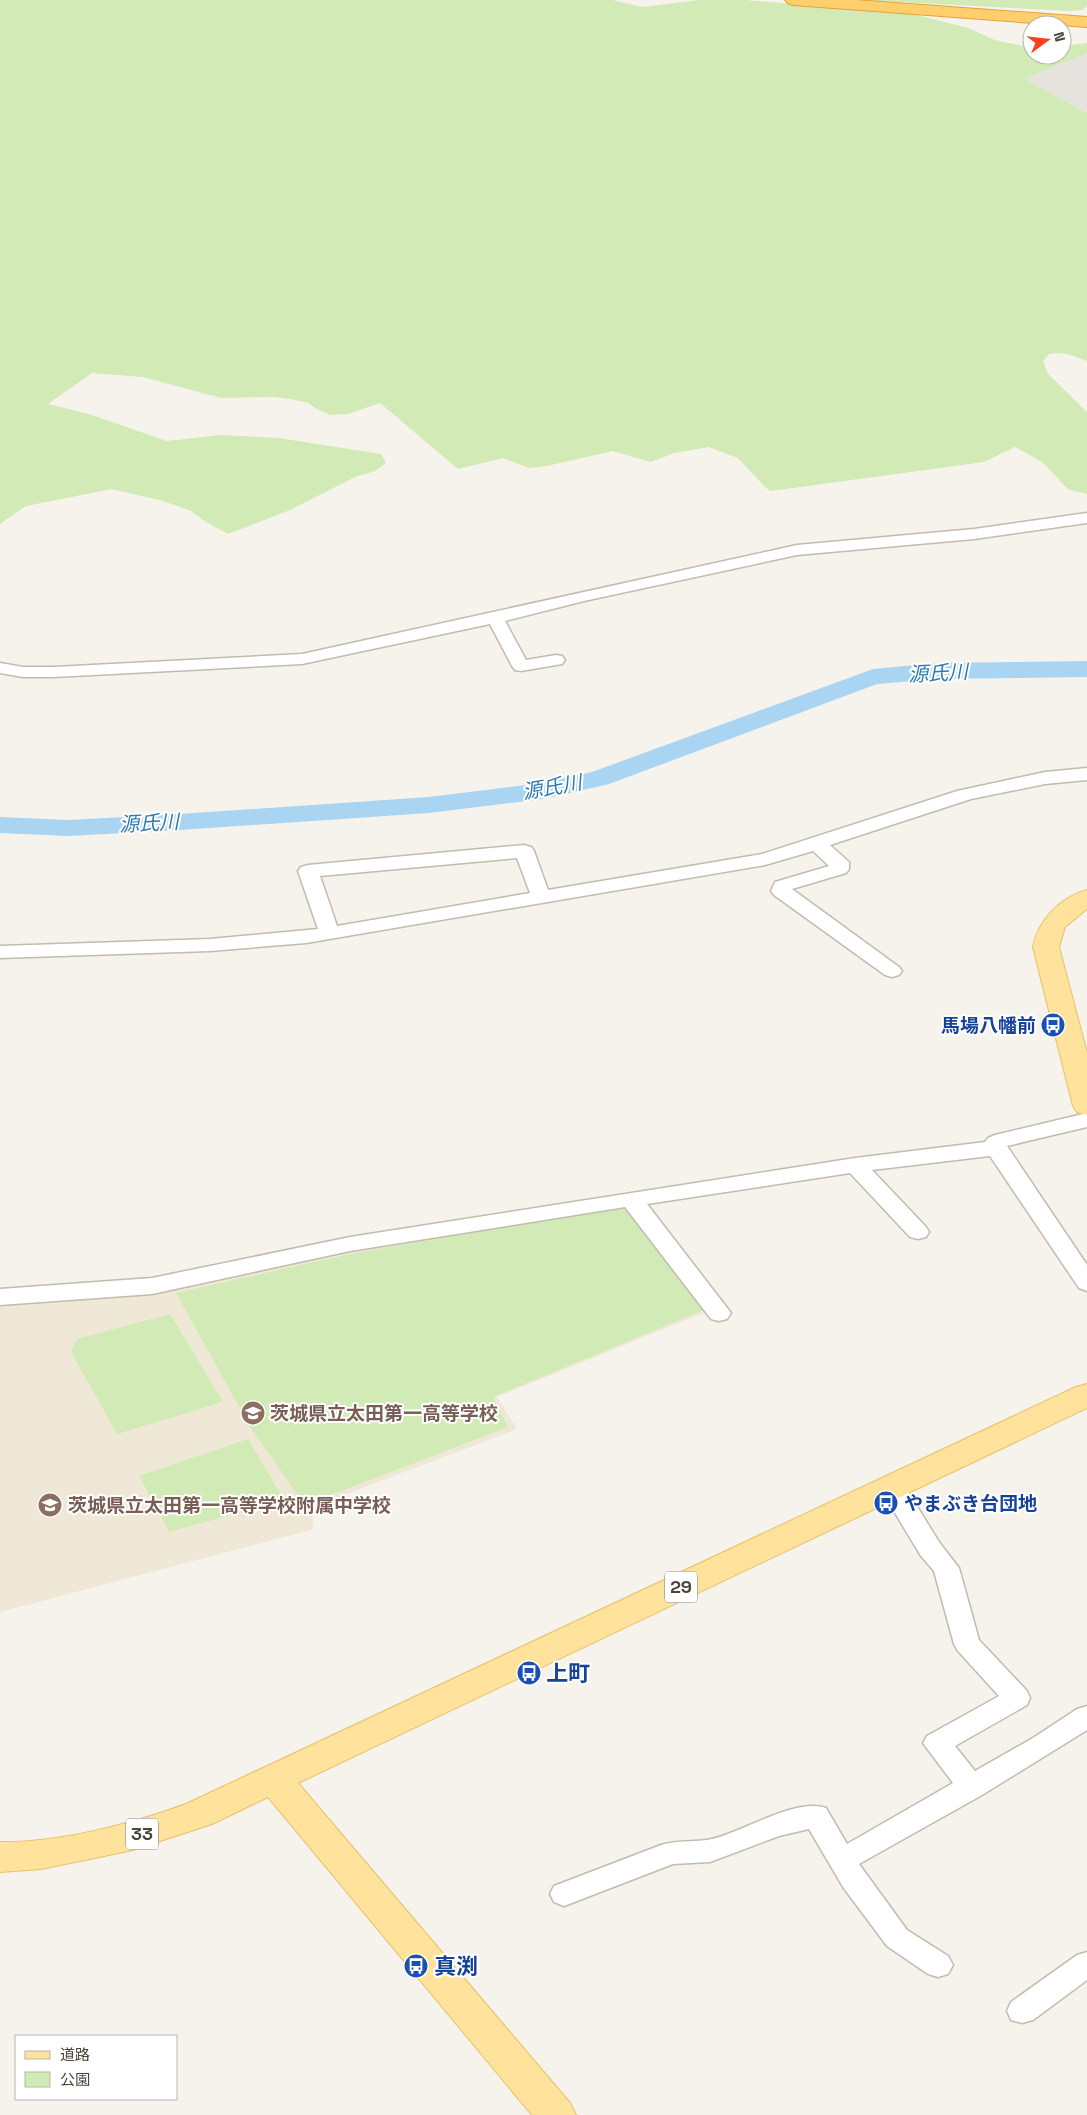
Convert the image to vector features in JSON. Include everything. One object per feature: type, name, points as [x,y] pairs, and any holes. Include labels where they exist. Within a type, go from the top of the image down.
[{"type":"highway","points":[[793,0],[1087,22]]},
{"type":"main road","points":[[1087,898],[1065,912],[1054,924],[1047,936],[1046,947],[1087,1106]]},
{"type":"main road","name":"29","points":[[274,1779],[1087,1395]]},
{"type":"main road","points":[[274,1779],[556,2115]]},
{"type":"main road","name":"33","points":[[0,1857],[51,1853],[102,1844],[156,1830],[199,1814],[274,1779]]},
{"type":"street","points":[[0,668],[23,672],[54,672],[302,659],[797,550],[974,534],[1087,518]]},
{"type":"street","points":[[495,618],[521,666],[556,660]]},
{"type":"street","points":[[0,952],[210,945],[330,933],[765,859],[818,845],[970,794],[1017,782],[1087,774]]},
{"type":"street","points":[[818,845],[839,862],[839,869],[782,886],[781,891],[892,971]]},
{"type":"street","points":[[330,933],[308,871],[524,851],[541,897]]},
{"type":"street","points":[[1087,1120],[996,1143],[996,1148],[1087,1283]]},
{"type":"street","points":[[0,1297],[152,1286],[350,1244],[855,1165],[952,1151],[996,1148]]},
{"type":"street","points":[[855,1165],[918,1232]]},
{"type":"street","points":[[631,1199],[719,1313]]},
{"type":"street","points":[[893,1488],[930,1549],[946,1568],[967,1644],[1017,1698],[937,1743],[972,1787]]},
{"type":"street","points":[[843,1860],[972,1787],[1043,1745],[1087,1716]]},
{"type":"street","points":[[564,1894],[671,1853],[710,1851],[775,1826],[816,1816],[853,1879],[897,1938],[938,1965]]},
{"type":"street","points":[[1022,2011],[1087,1964]]},
{"type":"shaded area","points":[[1087,53],[1087,113],[1025,79],[1058,65],[1072,65],[1072,59]]},
{"type":"shaded area","name":"茨城県立太田第一高等学校","points":[[627,1203],[708,1311],[497,1397],[517,1429],[310,1508],[314,1523],[311,1530],[0,1612],[0,1302],[159,1290],[304,1262],[350,1250],[443,1236],[466,1230]]},
{"type":"green space","points":[[0,0],[613,0],[642,7],[700,0],[746,0],[913,14],[968,28],[995,40],[1022,46],[1022,65],[1058,65],[1025,79],[1087,113],[1087,361],[1068,354],[1059,353],[1049,354],[1043,361],[1048,374],[1087,412],[1087,494],[1069,490],[1042,462],[1015,447],[984,462],[771,491],[738,458],[709,447],[674,453],[651,462],[613,451],[547,466],[529,468],[503,458],[458,469],[380,403],[348,414],[330,415],[308,403],[291,399],[274,397],[221,398],[143,377],[92,373],[48,404],[89,414],[167,441],[221,435],[279,438],[381,454],[386,463],[375,471],[355,477],[290,510],[228,534],[191,511],[163,501],[112,489],[26,506],[0,524]]},
{"type":"green space","points":[[859,0],[1087,0],[1087,6],[1083,10],[1071,11]]},
{"type":"green space","points":[[1087,43],[1087,53],[1072,59],[1072,45]]},
{"type":"green space","points":[[624,1206],[704,1310],[493,1397],[508,1427],[305,1505],[252,1430],[176,1293],[355,1253]]},
{"type":"green space","points":[[170,1314],[223,1402],[117,1434],[71,1352],[77,1339]]},
{"type":"green space","points":[[248,1439],[284,1500],[169,1532],[139,1476]]},
{"type":"waterway","name":"源氏川","points":[[0,825],[68,828],[180,822],[429,805],[543,791],[600,778],[873,677],[936,671],[1087,669]]},
{"type":"place","name":"馬場八幡前","points":[[1053,1025]]},
{"type":"place","name":"茨城県立太田第一高等学校","points":[[253,1413]]},
{"type":"place","name":"やまぶき台団地","points":[[886,1503]]},
{"type":"place","name":"茨城県立太田第一高等学校附属中学校","points":[[50,1505]]},
{"type":"place","name":"上町","points":[[529,1673]]},
{"type":"place","name":"真渕","points":[[416,1966]]}]
